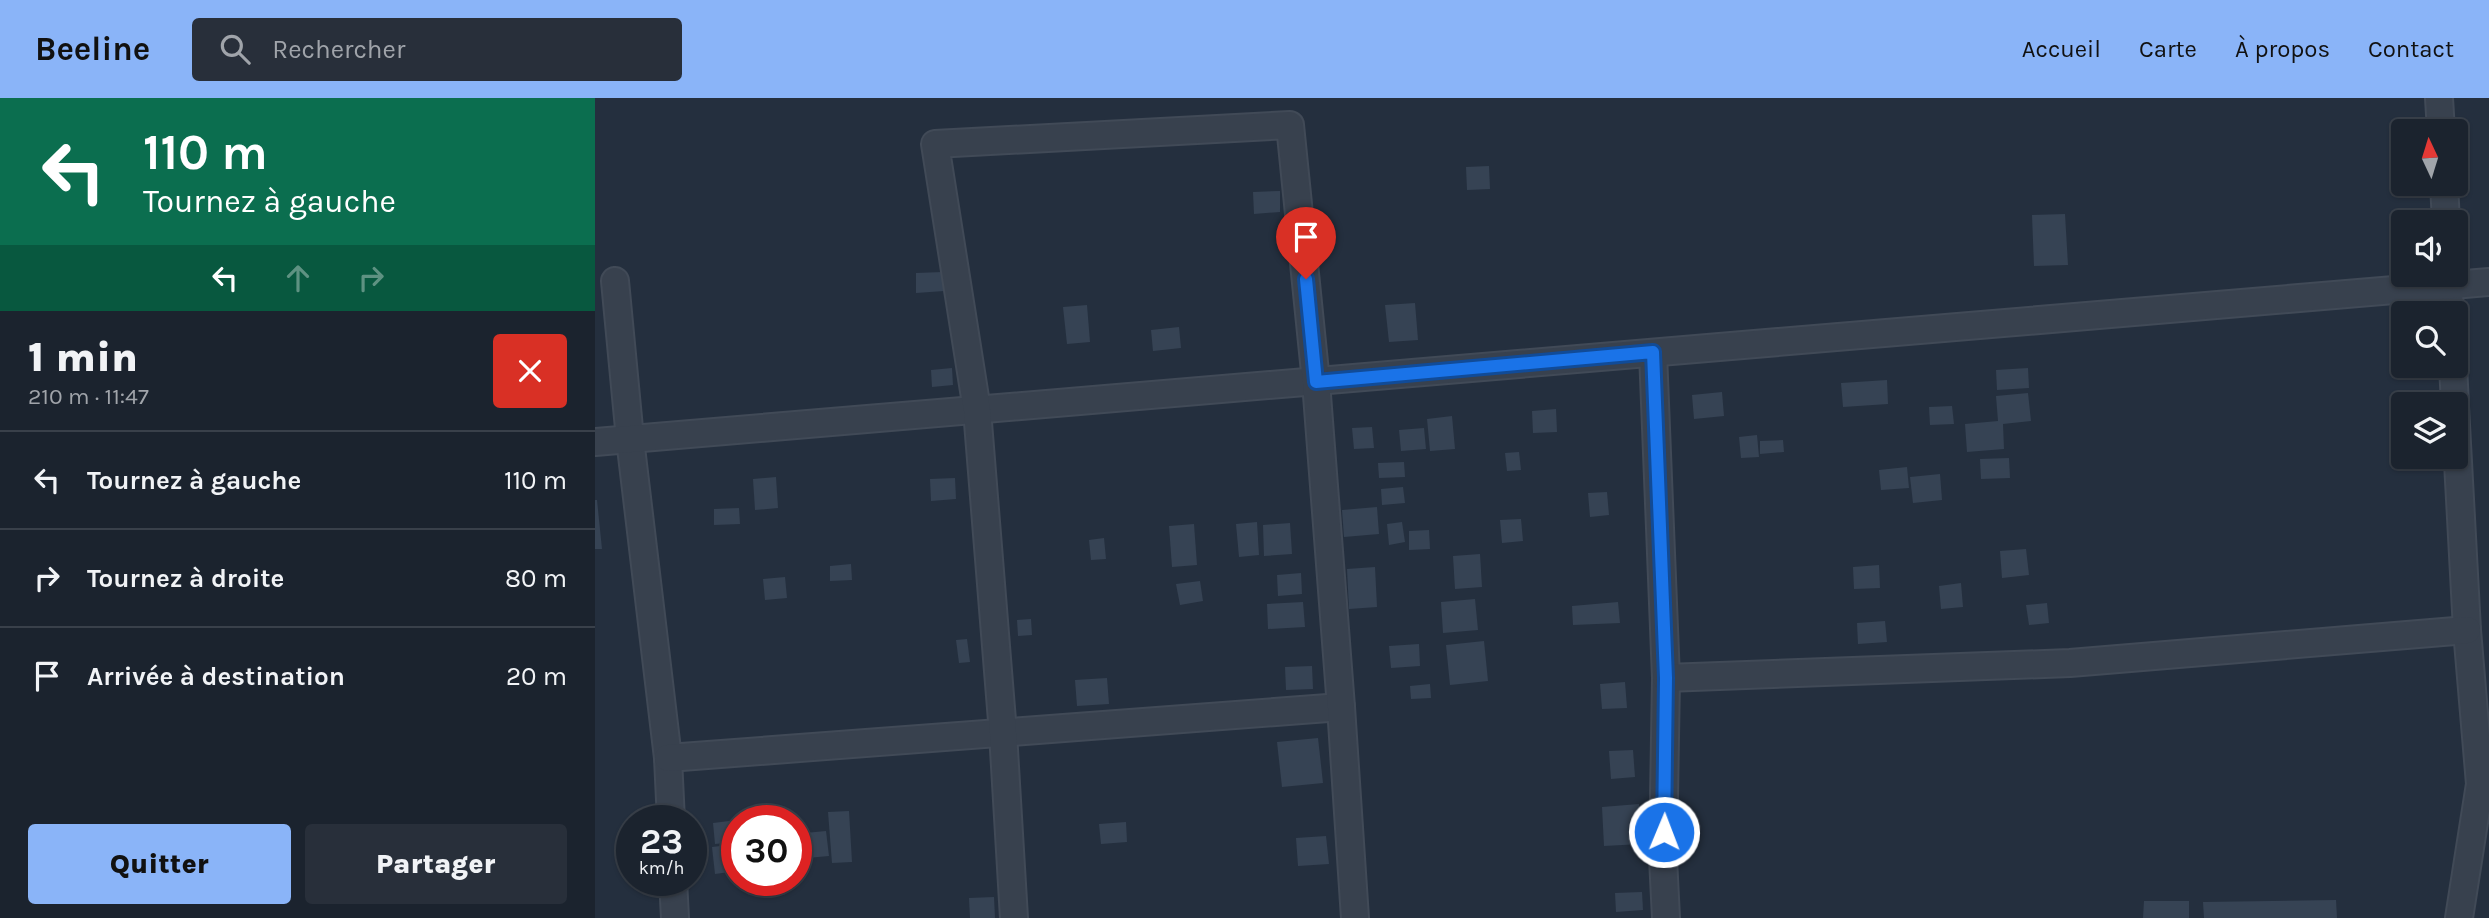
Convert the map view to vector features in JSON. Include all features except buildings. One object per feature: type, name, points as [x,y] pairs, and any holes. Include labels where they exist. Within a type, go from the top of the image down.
[{"type":"street","points":[[2439,98],[2440,119]]},
{"type":"street","points":[[1014,918],[1003,733],[977,410],[935,144],[1290,125],[1316,382],[1355,918]]},
{"type":"street","points":[[615,281],[630,439],[668,758],[670,805]]},
{"type":"street","points":[[2468,281],[2489,282]]},
{"type":"street","points":[[595,442],[1316,382],[2391,285]]},
{"type":"street","points":[[1653,352],[1666,678],[1663,858],[1666,918]]},
{"type":"street","points":[[2458,469],[2467,631],[2480,784],[2459,918]]},
{"type":"street","points":[[1666,678],[2070,663],[2467,631]]},
{"type":"street","points":[[668,758],[1341,707]]},
{"type":"street","points":[[674,896],[675,918]]},
{"type":"route","points":[[1306,279],[1316,382],[1653,352],[1666,678],[1664,832]]}]
